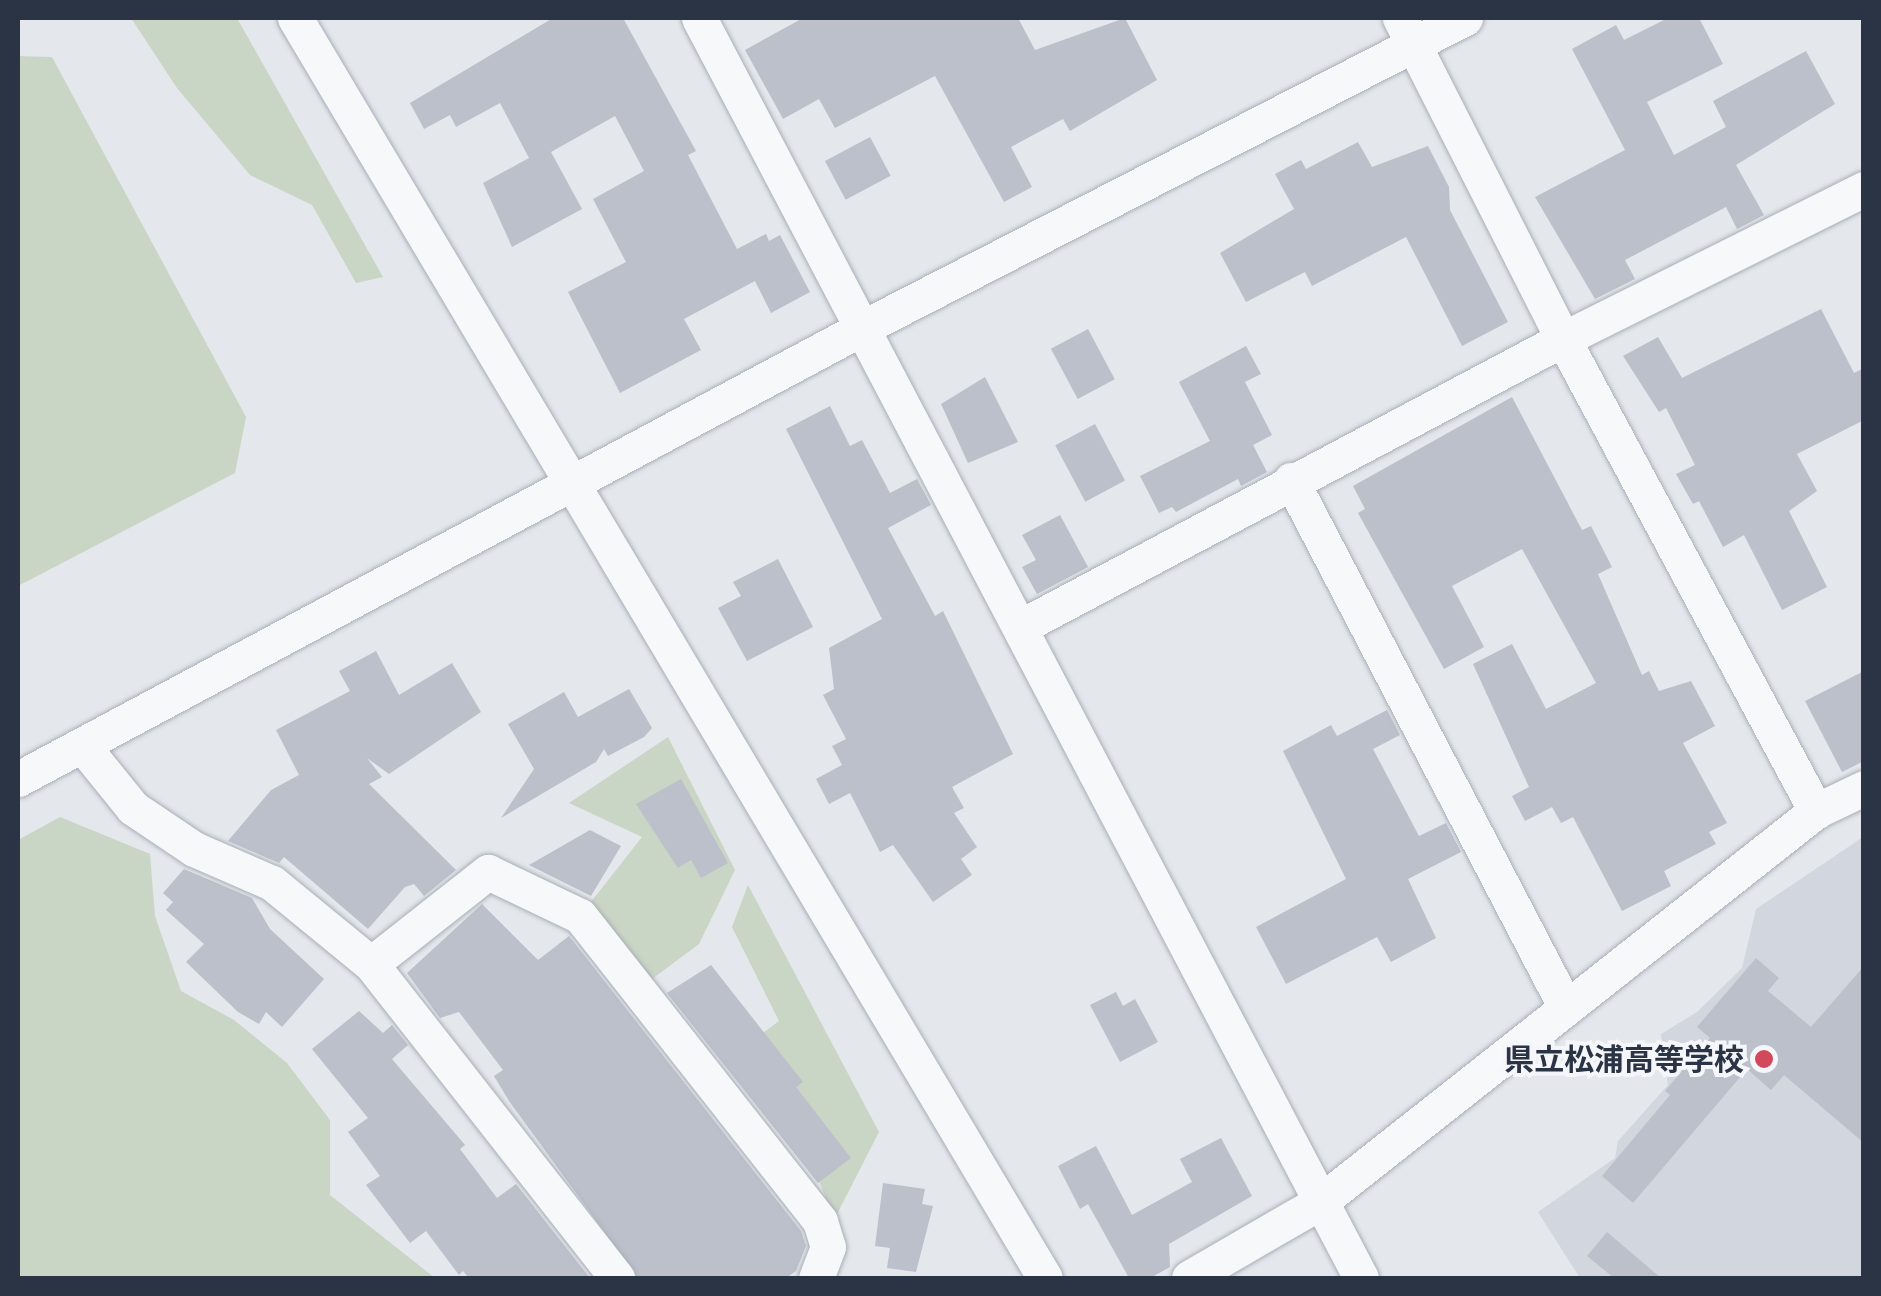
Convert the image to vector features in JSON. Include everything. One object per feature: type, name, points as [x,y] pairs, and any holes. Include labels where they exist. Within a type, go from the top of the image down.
[{"type":"street","points":[[296,18],[1045,1278]]},
{"type":"street","points":[[18,780],[1407,31],[1465,18]]},
{"type":"street","points":[[710,21],[864,327],[1361,1278]]},
{"type":"street","points":[[1407,31],[1562,339],[1816,811]]},
{"type":"street","points":[[1020,626],[1562,339],[1861,196]]},
{"type":"street","points":[[1291,480],[1564,1004]]},
{"type":"street","points":[[82,745],[132,808],[194,849],[272,882],[371,964],[617,1278]]},
{"type":"street","points":[[1190,1278],[1320,1202],[1564,1004],[1816,811],[1864,788]]},
{"type":"street","points":[[371,964],[488,872],[580,916],[820,1221],[828,1247],[816,1278]]},
{"type":"shaded area","name":"県立松浦高等学校","points":[[1863,837],[1863,1278],[1580,1278],[1538,1212],[1615,1158],[1618,1141],[1668,1085],[1661,1034],[1697,1012],[1742,968],[1756,909]]},
{"type":"green space","points":[[131,18],[237,18],[383,277],[356,283],[312,205],[250,175],[177,88]]},
{"type":"green space","points":[[18,56],[52,57],[246,417],[235,473],[18,586]]},
{"type":"green space","points":[[668,737],[735,870],[699,944],[648,982],[587,907],[642,837],[569,803]]},
{"type":"green space","points":[[60,817],[150,854],[155,916],[181,991],[234,1020],[287,1063],[330,1120],[330,1195],[435,1278],[18,1278],[18,840]]},
{"type":"green space","points":[[748,885],[879,1132],[834,1220],[763,1033],[779,1021],[732,927]]},
{"type":"building","points":[[553,18],[623,18],[696,151],[688,155],[737,249],[766,234],[769,241],[780,235],[810,292],[771,313],[755,281],[684,319],[701,350],[620,393],[568,292],[626,262],[593,199],[644,171],[615,116],[551,152],[582,209],[512,247],[483,183],[529,158],[500,103],[456,127],[450,115],[424,129],[410,103]]},
{"type":"building","points":[[803,18],[1018,18],[1035,50],[1125,18],[1157,80],[1070,131],[1063,119],[1011,147],[1032,187],[1004,202],[935,76],[835,128],[819,99],[783,119],[745,50]]},
{"type":"building","points":[[1668,18],[1699,18],[1723,64],[1647,102],[1674,155],[1726,127],[1713,101],[1806,51],[1835,104],[1736,165],[1764,215],[1737,229],[1726,207],[1625,260],[1635,279],[1595,299],[1535,197],[1625,150],[1572,49],[1616,25],[1624,40]]},
{"type":"building","points":[[870,137],[891,176],[846,200],[825,161]]},
{"type":"building","points":[[1358,142],[1372,167],[1428,146],[1449,187],[1450,210],[1508,322],[1462,346],[1406,237],[1312,286],[1305,272],[1246,302],[1220,253],[1294,209],[1275,174],[1301,160],[1306,169]]},
{"type":"building","points":[[1821,309],[1854,373],[1864,368],[1864,420],[1797,454],[1817,491],[1789,511],[1827,587],[1782,610],[1744,535],[1723,547],[1699,501],[1693,504],[1676,474],[1695,465],[1666,408],[1659,412],[1623,356],[1658,337],[1682,378]]},
{"type":"building","points":[[1088,329],[1115,379],[1078,399],[1051,349]]},
{"type":"building","points":[[1246,346],[1261,374],[1245,382],[1272,435],[1253,445],[1267,472],[1241,486],[1238,479],[1176,512],[1172,507],[1159,513],[1140,476],[1210,441],[1179,382]]},
{"type":"building","points":[[985,377],[1018,442],[968,463],[941,404]]},
{"type":"building","points":[[1512,397],[1582,530],[1591,526],[1612,567],[1598,574],[1642,675],[1649,671],[1659,691],[1691,681],[1715,726],[1683,743],[1727,823],[1709,832],[1716,844],[1664,871],[1671,886],[1622,911],[1573,817],[1561,823],[1552,807],[1525,821],[1512,796],[1529,787],[1473,664],[1512,644],[1546,709],[1596,683],[1522,549],[1452,586],[1484,647],[1444,669],[1358,513],[1365,509],[1353,486]]},
{"type":"building","points":[[830,406],[850,446],[862,440],[890,493],[917,479],[931,505],[888,528],[935,616],[943,611],[1013,754],[952,787],[964,808],[954,813],[977,847],[961,859],[972,875],[933,902],[893,845],[880,852],[850,793],[829,804],[816,779],[842,765],[832,746],[846,739],[823,695],[834,689],[829,648],[882,619],[786,429]]},
{"type":"building","points":[[1095,424],[1125,481],[1085,502],[1055,445]]},
{"type":"building","points":[[1060,515],[1088,567],[1037,594],[1022,567],[1036,560],[1022,535]]},
{"type":"building","points":[[778,559],[813,627],[747,661],[718,608],[741,596],[733,582]]},
{"type":"building","points":[[376,651],[399,695],[452,663],[481,712],[389,774],[367,758],[382,777],[369,784],[456,870],[424,896],[414,884],[405,887],[368,929],[284,857],[279,863],[228,841],[271,790],[299,775],[276,730],[350,691],[339,671]]},
{"type":"building","points":[[1864,671],[1864,761],[1842,772],[1805,701]]},
{"type":"building","points":[[629,689],[652,728],[644,737],[608,756],[604,749],[596,762],[501,818],[534,769],[508,724],[564,692],[578,717]]},
{"type":"building","points":[[1387,710],[1400,735],[1373,749],[1419,836],[1446,823],[1461,852],[1408,879],[1436,938],[1391,962],[1377,937],[1286,984],[1256,927],[1346,879],[1283,751],[1331,725],[1337,736]]},
{"type":"building","points":[[681,779],[728,863],[701,878],[691,860],[678,868],[636,804]]},
{"type":"building","points":[[590,830],[621,846],[591,896],[529,865]]},
{"type":"building","points":[[184,869],[252,898],[270,929],[324,979],[282,1027],[266,1012],[259,1024],[238,1012],[186,962],[204,944],[166,910],[173,902],[163,893]]},
{"type":"building","points":[[482,904],[538,960],[569,936],[801,1231],[806,1246],[796,1271],[786,1278],[638,1278],[509,1101],[494,1076],[503,1070],[459,1012],[440,1018],[407,973]]},
{"type":"building","points":[[1756,958],[1779,978],[1768,991],[1811,1027],[1864,966],[1864,1143],[1784,1075],[1771,1090],[1747,1069],[1633,1203],[1602,1176],[1670,1095],[1665,1091],[1710,1038],[1697,1027]]},
{"type":"building","points":[[711,965],[803,1082],[796,1087],[851,1158],[818,1183],[667,993]]},
{"type":"building","points":[[1116,992],[1123,1006],[1135,999],[1158,1042],[1120,1062],[1090,1005]]},
{"type":"building","points":[[359,1011],[383,1033],[392,1025],[408,1045],[392,1059],[465,1145],[460,1149],[497,1198],[516,1184],[590,1278],[469,1278],[463,1271],[459,1275],[426,1231],[410,1243],[366,1185],[380,1176],[348,1132],[368,1118],[312,1049]]},
{"type":"building","points":[[1221,1138],[1252,1196],[1169,1244],[1170,1267],[1150,1278],[1129,1278],[1088,1204],[1080,1209],[1058,1166],[1096,1146],[1132,1215],[1192,1182],[1180,1159]]},
{"type":"building","points":[[883,1183],[925,1189],[922,1204],[933,1206],[916,1272],[887,1268],[890,1248],[875,1246]]},
{"type":"building","points":[[1607,1232],[1661,1278],[1614,1278],[1587,1256]]},
{"type":"place","name":"県立松浦高等学校","points":[[1764,1059]]}]
